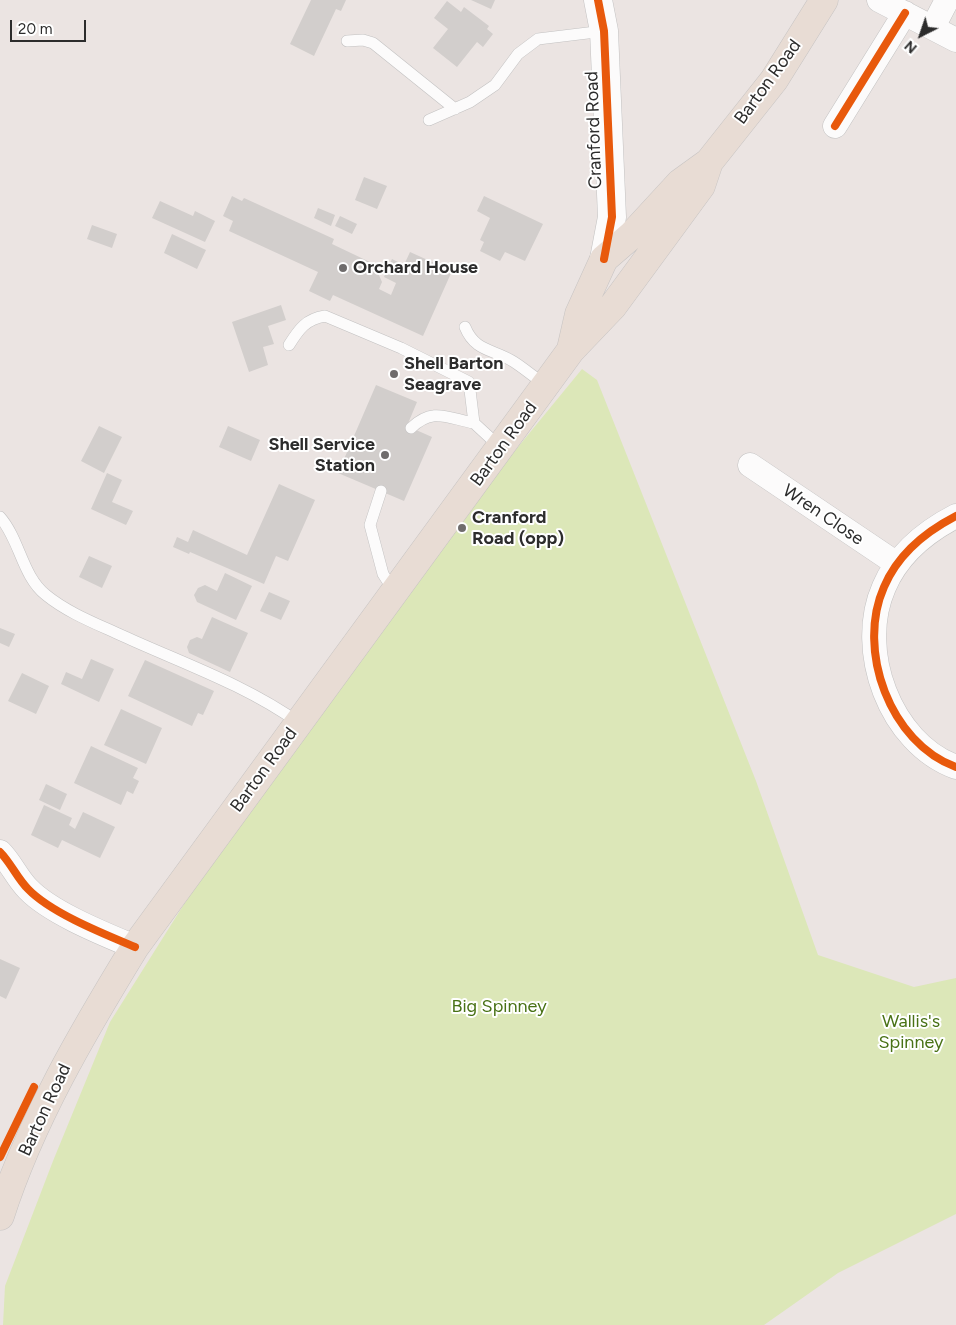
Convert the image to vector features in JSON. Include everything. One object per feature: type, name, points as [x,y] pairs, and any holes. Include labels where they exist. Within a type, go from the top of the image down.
[{"type":"main road","name":"Barton Road","points":[[571,350],[579,314],[604,259],[633,233],[701,186],[709,162],[774,80],[824,0]]},
{"type":"main road","name":"Barton Road","points":[[0,1216],[8,1192],[45,1107],[84,1029],[135,946],[571,350],[613,306],[633,233]]},
{"type":"street","name":"Cranford Road","points":[[598,0],[633,233]]},
{"type":"street","points":[[879,0],[956,40]]},
{"type":"street","points":[[933,27],[947,0]]},
{"type":"street","points":[[835,126],[905,13]]},
{"type":"street","name":"Wren Close","points":[[750,465],[897,564]]},
{"type":"street","points":[[956,516],[915,542],[897,564],[884,587],[876,614],[874,640],[879,671],[888,701],[901,723],[925,748],[956,767]]},
{"type":"street","points":[[0,852],[19,879],[38,898],[88,925],[135,946]]},
{"type":"lane","points":[[429,120],[470,102],[495,85],[518,54],[538,39],[604,31]]},
{"type":"lane","points":[[347,41],[363,40],[373,43],[455,109]]},
{"type":"lane","points":[[288,345],[302,325],[314,318],[325,316],[402,348],[469,382],[474,423]]},
{"type":"lane","points":[[465,327],[469,338],[477,345],[513,361],[546,386]]},
{"type":"lane","points":[[411,428],[421,418],[431,415],[474,423],[501,448]]},
{"type":"lane","points":[[382,491],[370,525],[383,574],[395,592]]},
{"type":"lane","points":[[0,517],[16,540],[36,585],[46,595],[96,624],[272,704],[299,723]]},
{"type":"green space","name":"Big Spinney","points":[[582,369],[597,380],[756,781],[818,955],[914,987],[956,978],[956,1214],[838,1273],[764,1325],[3,1325],[5,1286],[53,1161],[110,1022],[213,858],[486,486]]},
{"type":"building","points":[[311,0],[346,0],[341,11],[336,9],[314,56],[290,44]]},
{"type":"building","points":[[471,0],[495,0],[491,9]]},
{"type":"building","points":[[447,1],[461,12],[464,7],[489,26],[487,29],[493,34],[483,47],[477,42],[457,67],[433,48],[448,29],[434,18]]},
{"type":"building","points":[[364,177],[387,186],[377,209],[355,200]]},
{"type":"building","name":"Orchard House","points":[[232,196],[242,201],[244,198],[334,239],[332,244],[374,264],[382,282],[379,289],[391,295],[396,283],[384,277],[392,259],[404,265],[410,252],[452,271],[423,336],[333,295],[330,301],[309,291],[318,272],[229,231],[233,221],[223,216]]},
{"type":"building","points":[[484,196],[543,224],[525,261],[505,252],[500,261],[480,251],[484,242],[480,240],[490,218],[477,211]]},
{"type":"building","points":[[160,201],[193,216],[195,211],[215,221],[205,242],[152,218]]},
{"type":"building","points":[[318,208],[335,215],[331,226],[314,218]]},
{"type":"building","points":[[340,216],[357,224],[352,234],[335,226]]},
{"type":"building","points":[[92,225],[117,234],[112,248],[87,239]]},
{"type":"building","points":[[172,234],[206,250],[197,269],[164,253]]},
{"type":"building","points":[[281,305],[286,320],[268,326],[274,344],[263,347],[268,365],[249,372],[232,322]]},
{"type":"building","name":"Shell Service Station","points":[[376,385],[417,402],[407,426],[432,437],[404,501],[338,473]]},
{"type":"building","points":[[99,426],[122,437],[104,473],[81,461]]},
{"type":"building","points":[[228,426],[260,440],[251,461],[219,447]]},
{"type":"building","points":[[107,473],[122,480],[112,502],[133,511],[126,525],[91,509]]},
{"type":"building","points":[[279,484],[315,500],[288,561],[276,556],[264,584],[190,552],[189,554],[173,547],[177,537],[188,542],[193,530],[247,555]]},
{"type":"building","points":[[89,556],[112,566],[102,588],[79,577]]},
{"type":"building","points":[[225,573],[252,586],[236,620],[197,602],[194,595],[198,588],[205,585],[217,591]]},
{"type":"building","points":[[269,592],[290,601],[281,620],[260,611]]},
{"type":"building","points":[[212,617],[248,633],[230,672],[189,653],[187,647],[190,640],[197,637],[202,639]]},
{"type":"building","points":[[0,628],[15,634],[9,647],[0,643]]},
{"type":"building","points":[[91,659],[114,669],[99,702],[61,684],[66,672],[82,679]]},
{"type":"building","points":[[145,660],[214,691],[203,715],[198,713],[192,726],[128,696]]},
{"type":"building","points":[[22,673],[49,686],[36,714],[8,701]]},
{"type":"building","points":[[121,709],[162,728],[146,764],[104,745]]},
{"type":"building","points":[[91,746],[138,768],[133,778],[139,781],[133,794],[127,791],[121,805],[74,783]]},
{"type":"building","points":[[46,784],[67,794],[60,810],[39,800]]},
{"type":"building","points":[[44,805],[72,818],[69,825],[75,829],[83,812],[115,827],[100,858],[62,840],[58,848],[31,835]]},
{"type":"building","points":[[0,959],[20,968],[6,999],[0,996]]},
{"type":"cycle path","points":[[598,0],[604,31],[612,217],[604,259]]},
{"type":"cycle path","points":[[835,126],[905,13]]},
{"type":"cycle path","points":[[956,516],[923,537],[897,564],[884,587],[876,612],[874,638],[877,665],[885,692],[897,716],[913,738],[933,755],[956,767]]},
{"type":"cycle path","points":[[0,852],[24,885],[38,898],[78,922],[135,947]]},
{"type":"cycle path","points":[[0,1157],[34,1087]]},
{"type":"place","name":"Orchard House","points":[[343,268]]},
{"type":"place","name":"Shell Barton Seagrave","points":[[394,374]]},
{"type":"place","name":"Shell Service Station","points":[[385,455]]},
{"type":"place","name":"Cranford Road (opp)","points":[[462,528]]},
{"type":"park label","name":"Wallis's Spinney","points":[[911,1032]]}]
